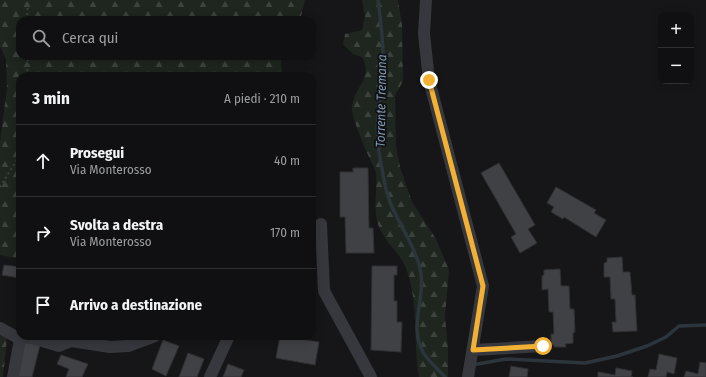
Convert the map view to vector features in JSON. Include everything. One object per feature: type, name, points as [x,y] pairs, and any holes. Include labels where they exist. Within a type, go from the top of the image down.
[{"type":"street","points":[[426,0],[424,34],[429,80],[483,286],[468,377]]},
{"type":"street","points":[[321,224],[324,291],[372,377]]},
{"type":"street","points":[[0,328],[16,337]]},
{"type":"street","points":[[13,377],[20,340]]},
{"type":"street","points":[[40,340],[59,346],[72,341],[117,347],[144,340]]},
{"type":"street","points":[[210,377],[227,340]]},
{"type":"street","points":[[473,350],[543,346]]},
{"type":"path","points":[[27,16],[29,0]]},
{"type":"path","points":[[28,60],[28,72]]},
{"type":"path","points":[[0,187],[16,161]]},
{"type":"green space","points":[[0,0],[305,0],[301,16],[16,16],[16,60],[281,60],[282,72],[16,72],[16,258],[0,255],[0,142],[7,88],[6,59],[0,46]]},
{"type":"green space","points":[[362,0],[398,0],[402,25],[403,81],[395,96],[396,146],[400,167],[412,202],[436,239],[449,270],[445,317],[448,348],[448,377],[419,377],[411,284],[405,265],[384,236],[376,217],[376,173],[359,134],[352,111],[352,104],[366,72],[365,65],[362,57],[353,54],[343,44],[345,34],[362,30],[365,16]]},
{"type":"green space","points":[[0,335],[7,338],[3,377],[0,377]]},
{"type":"building","points":[[499,163],[535,225],[528,229],[537,243],[520,253],[511,237],[516,234],[481,173]]},
{"type":"building","points":[[353,168],[368,168],[369,228],[373,228],[374,253],[346,253],[345,217],[340,217],[340,172],[353,172]]},
{"type":"building","points":[[556,187],[596,210],[594,213],[606,220],[596,237],[564,217],[563,219],[551,212],[554,207],[547,203]]},
{"type":"building","points":[[622,257],[623,272],[630,272],[632,295],[635,295],[637,331],[613,332],[612,322],[616,322],[615,299],[611,299],[610,277],[604,277],[604,263],[607,262],[607,258]]},
{"type":"building","points":[[4,265],[16,266],[16,277],[2,275]]},
{"type":"building","points":[[372,266],[397,266],[397,275],[394,275],[394,301],[397,301],[397,322],[402,322],[401,352],[371,350]]},
{"type":"building","points":[[560,269],[561,286],[569,286],[570,309],[574,309],[575,332],[573,333],[573,343],[565,344],[566,347],[554,347],[554,345],[551,345],[551,334],[554,334],[553,312],[549,312],[548,289],[542,290],[542,276],[544,275],[544,270]]},
{"type":"building","points":[[163,340],[179,346],[166,376],[152,369]]},
{"type":"building","points":[[279,340],[306,340],[319,342],[315,365],[276,358]]},
{"type":"building","points":[[24,342],[40,345],[32,377],[17,377]]},
{"type":"building","points":[[188,353],[204,359],[197,377],[179,377]]},
{"type":"building","points":[[659,354],[677,358],[674,374],[667,372],[666,377],[648,377],[650,369],[656,370]]},
{"type":"building","points":[[61,355],[88,364],[82,377],[66,377],[69,369],[57,364]]},
{"type":"building","points":[[700,362],[706,363],[706,377],[684,377],[686,371],[698,374]]},
{"type":"building","points":[[228,364],[244,370],[241,377],[223,377]]},
{"type":"building","points":[[511,366],[528,369],[527,377],[509,377]]},
{"type":"building","points":[[616,368],[632,371],[631,377],[598,377],[598,372],[615,375]]},
{"type":"waterway","name":"Torrente Tremana","points":[[378,0],[383,54],[377,127],[383,177],[390,202],[414,251],[420,268],[422,279],[417,321],[419,342],[423,352],[430,362],[445,377]]},
{"type":"waterway","points":[[472,365],[506,359],[585,363],[617,356],[647,346],[666,337],[679,326],[706,325]]},
{"type":"route","points":[[429,80],[483,286],[473,350],[543,346]]}]
